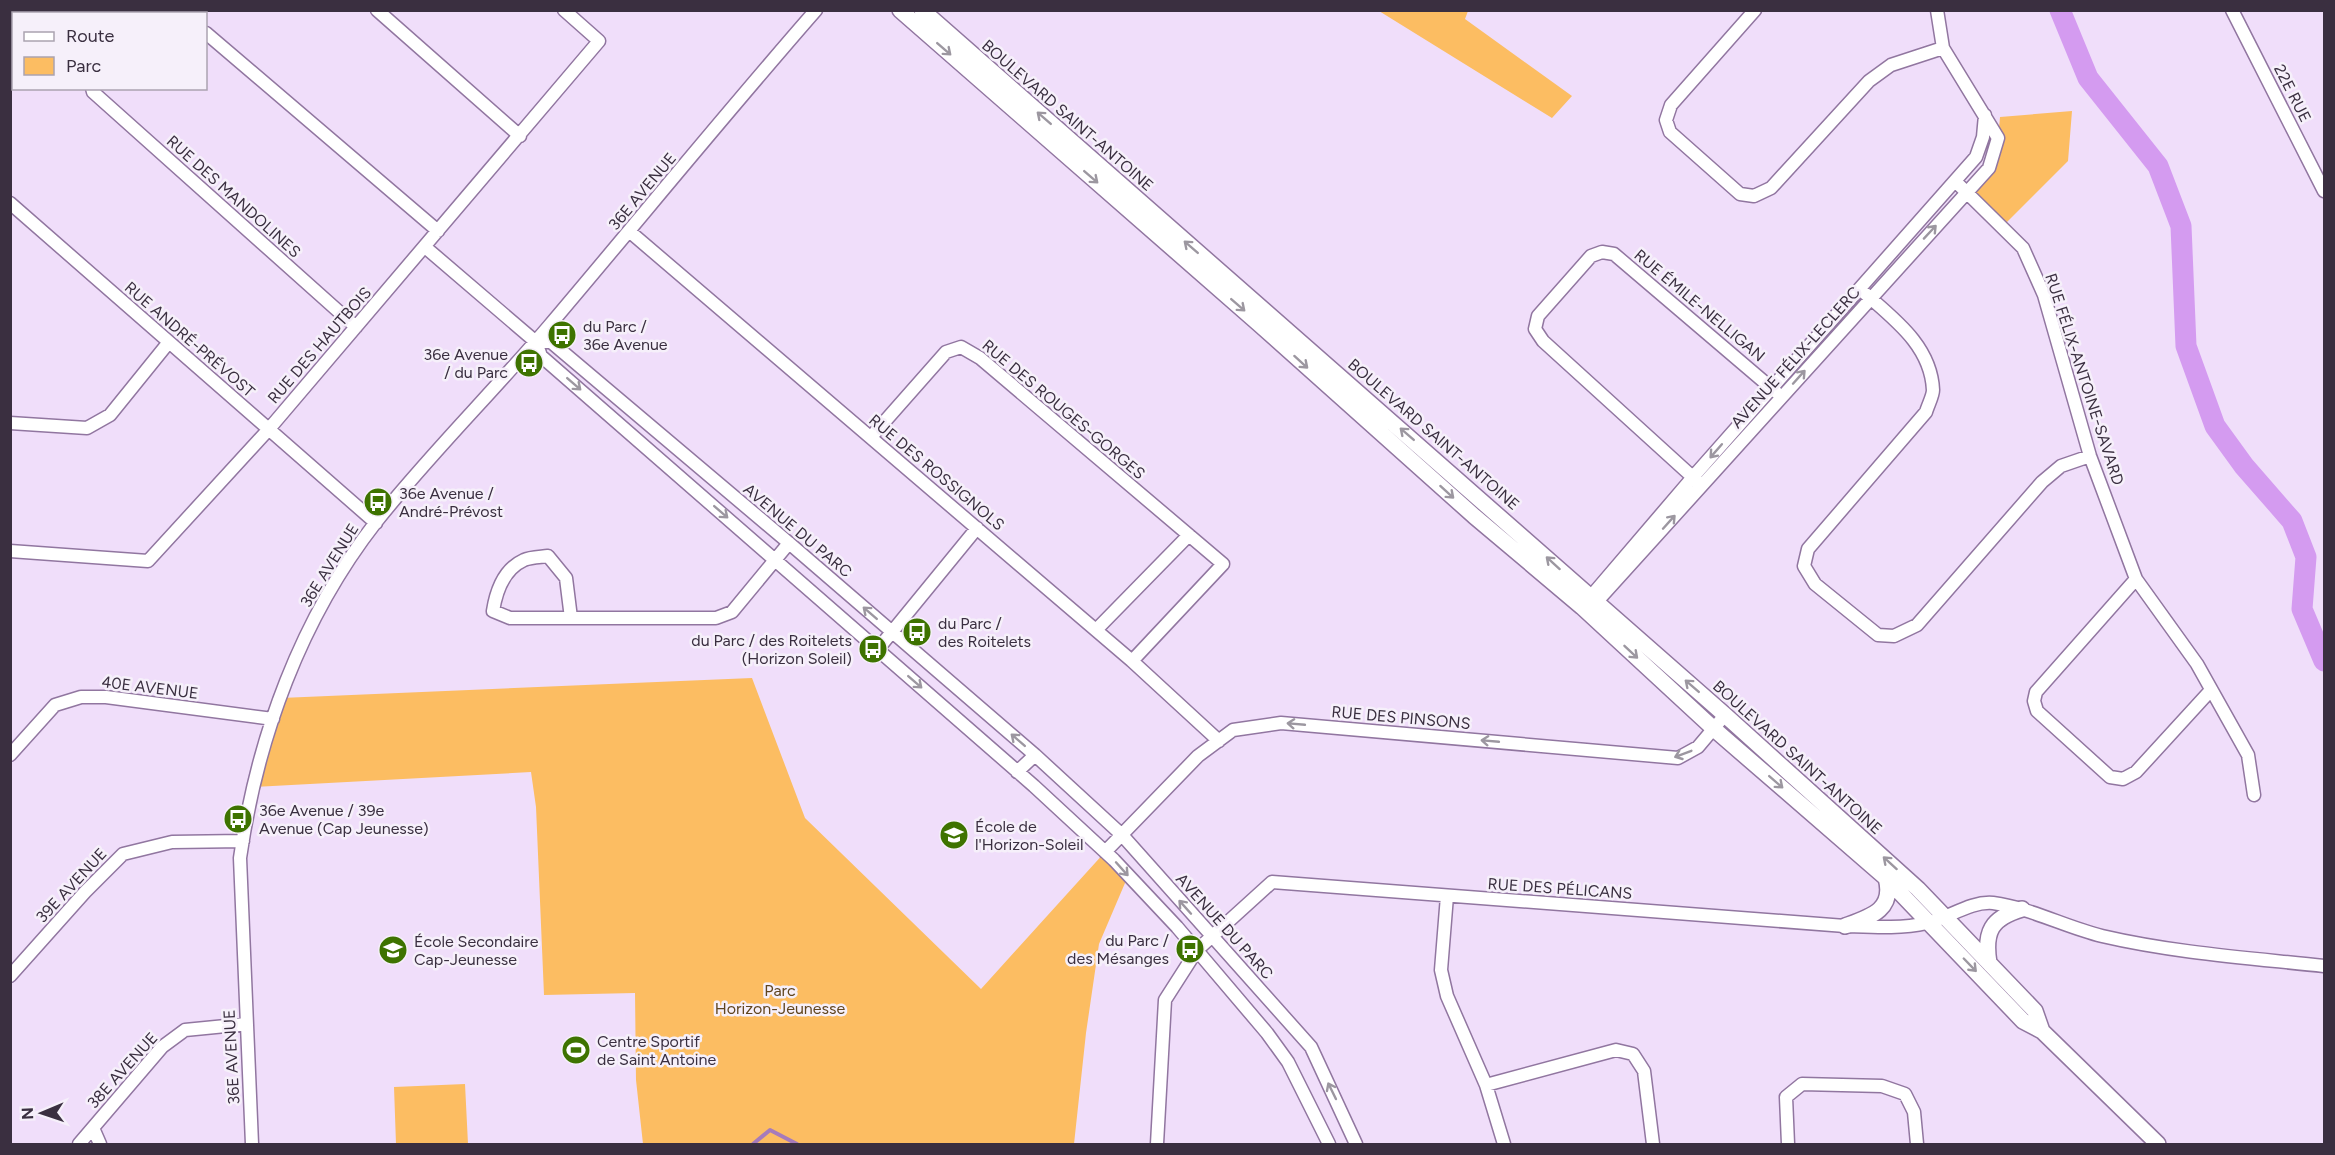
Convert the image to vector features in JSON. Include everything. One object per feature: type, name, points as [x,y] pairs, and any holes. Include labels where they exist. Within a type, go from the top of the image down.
[{"type":"main road","name":"BOULEVARD SAINT-ANTOINE","points":[[900,10],[1258,323],[1473,516],[1589,605],[1725,715],[1918,889],[2035,1011],[2042,1031]]},
{"type":"main road","name":"BOULEVARD SAINT-ANTOINE","points":[[922,10],[1589,605],[1714,729],[1886,878],[2023,1021],[2042,1031]]},
{"type":"main road","points":[[1845,926],[1874,915],[1885,903],[1890,891],[1886,878]]},
{"type":"main road","points":[[1989,963],[1986,943],[1992,926],[2003,914],[2022,909]]},
{"type":"main road","points":[[2042,1031],[2158,1144]]},
{"type":"street","points":[[377,10],[520,136]]},
{"type":"street","name":"RUE DES HAUTBOIS","points":[[10,551],[148,561],[269,429],[520,136],[599,40],[564,10]]},
{"type":"street","name":"36E AVENUE","points":[[252,1144],[241,887],[243,841],[258,767],[273,719],[321,604],[376,523],[536,342],[816,10]]},
{"type":"street","points":[[1755,10],[1671,105],[1666,120],[1670,132],[1740,194],[1754,196],[1771,188],[1869,81],[1891,65],[1943,48]]},
{"type":"street","name":"AVENUE FÉLIX-LECLERC","points":[[1589,605],[1698,481],[1771,388],[1989,168],[1998,138],[1943,48],[1937,10]]},
{"type":"street","name":"22E RUE","points":[[2232,10],[2325,191]]},
{"type":"street","points":[[207,34],[438,231]]},
{"type":"street","name":"RUE DES MANDOLINES","points":[[92,90],[93,93],[356,327]]},
{"type":"street","name":"AVENUE FÉLIX-LECLERC","points":[[1698,481],[1781,397],[1976,157],[1983,137],[1985,114]]},
{"type":"street","name":"RUE FÉLIX-ANTOINE-SAVARD","points":[[1955,181],[2022,248],[2044,295],[2090,456],[2136,579],[2197,664],[2248,755],[2254,795]]},
{"type":"street","name":"RUE ANDRÉ-PRÉVOST","points":[[10,203],[376,523]]},
{"type":"street","name":"RUE DES ROSSIGNOLS","points":[[630,231],[1132,661],[1219,741]]},
{"type":"street","name":"AVENUE DU PARC","points":[[425,247],[536,342],[541,356],[878,649],[1105,852],[1197,950],[1288,1062],[1329,1144]]},
{"type":"street","name":"RUE ÉMILE-NELLIGAN","points":[[1698,481],[1543,341],[1535,329],[1538,316],[1591,256],[1602,252],[1614,254],[1781,397]]},
{"type":"street","points":[[1865,293],[1913,338],[1927,362],[1934,392],[1926,412],[1808,549],[1804,566],[1815,584],[1878,635],[1894,636],[1917,625],[2042,482],[2061,466],[2090,456]]},
{"type":"street","points":[[10,423],[87,428],[110,415],[169,342]]},
{"type":"street","name":"AVENUE DU PARC","points":[[536,342],[551,342],[1035,755],[1122,835],[1311,1047],[1356,1144]]},
{"type":"street","name":"RUE DES ROUGES-GORGES","points":[[871,437],[946,352],[962,347],[980,358],[1223,564],[1132,661]]},
{"type":"street","points":[[878,649],[977,528]]},
{"type":"street","points":[[1096,630],[1188,534]]},
{"type":"street","points":[[571,618],[566,578],[548,556],[524,559],[508,572],[496,594],[493,611],[510,618],[571,618],[716,618],[732,612],[789,543]]},
{"type":"street","points":[[2136,579],[2036,692],[2034,701],[2037,711],[2110,777],[2123,780],[2136,772],[2211,690]]},
{"type":"street","name":"40E AVENUE","points":[[10,755],[55,705],[81,697],[106,697],[273,719]]},
{"type":"street","name":"RUE DES PINSONS","points":[[1105,852],[1198,756],[1233,730],[1281,723],[1678,758],[1698,747],[1725,715]]},
{"type":"street","points":[[1017,772],[1035,755]]},
{"type":"street","name":"39E AVENUE","points":[[10,976],[85,892],[123,854],[172,842],[243,841]]},
{"type":"street","name":"RUE DES PÉLICANS","points":[[1157,1144],[1165,1000],[1197,950],[1272,882],[1845,926],[1898,928],[1930,923],[1945,917]]},
{"type":"street","points":[[1447,896],[1441,970],[1447,996],[1486,1085],[1504,1144]]},
{"type":"street","points":[[1945,917],[1971,906],[1990,903],[2022,909],[2101,936],[2179,950],[2325,966]]},
{"type":"street","name":"38E AVENUE","points":[[79,1144],[162,1047],[185,1030],[246,1024]]},
{"type":"street","points":[[1486,1085],[1616,1050],[1633,1054],[1644,1071],[1653,1144]]},
{"type":"street","points":[[1788,1144],[1786,1097],[1802,1084],[1882,1086],[1905,1094],[1914,1112],[1917,1144]]},
{"type":"street","name":"38E AVENUE","points":[[93,1128],[100,1144]]},
{"type":"green space","points":[[1379,11],[1468,11],[1465,19],[1572,96],[1552,118]]},
{"type":"green space","points":[[2072,111],[2068,161],[2002,227],[1966,192],[1992,159],[2000,117]]},
{"type":"green space","name":"Parc Horizon-Jeunesse","points":[[752,678],[805,818],[981,989],[1105,852],[1128,876],[1099,944],[1086,1033],[1074,1144],[643,1144],[636,1080],[635,993],[544,995],[536,807],[531,772],[253,787],[281,698]]},
{"type":"green space","points":[[465,1084],[468,1144],[396,1144],[394,1087]]},
{"type":"waterway","points":[[2060,10],[2088,78],[2158,166],[2181,226],[2186,346],[2215,426],[2244,466],[2292,521],[2306,557],[2302,609],[2324,661]]},
{"type":"waterway","points":[[753,1144],[770,1130],[797,1144]]},
{"type":"place","name":"du Parc / 36e Avenue","points":[[562,335]]},
{"type":"place","name":"36e Avenue / du Parc","points":[[529,363]]},
{"type":"place","name":"36e Avenue / André-Prévost","points":[[378,502]]},
{"type":"place","name":"du Parc / des Roitelets","points":[[917,632]]},
{"type":"place","name":"du Parc / des Roitelets (Horizon Soleil)","points":[[873,649]]},
{"type":"place","name":"36e Avenue / 39e Avenue (Cap Jeunesse)","points":[[238,819]]},
{"type":"place","name":"École de l'Horizon-Soleil","points":[[954,835]]},
{"type":"place","name":"du Parc / des Mésanges","points":[[1190,949]]},
{"type":"place","name":"École Secondaire Cap-Jeunesse","points":[[393,950]]},
{"type":"place","name":"Centre Sportif de Saint Antoine","points":[[576,1050]]}]
